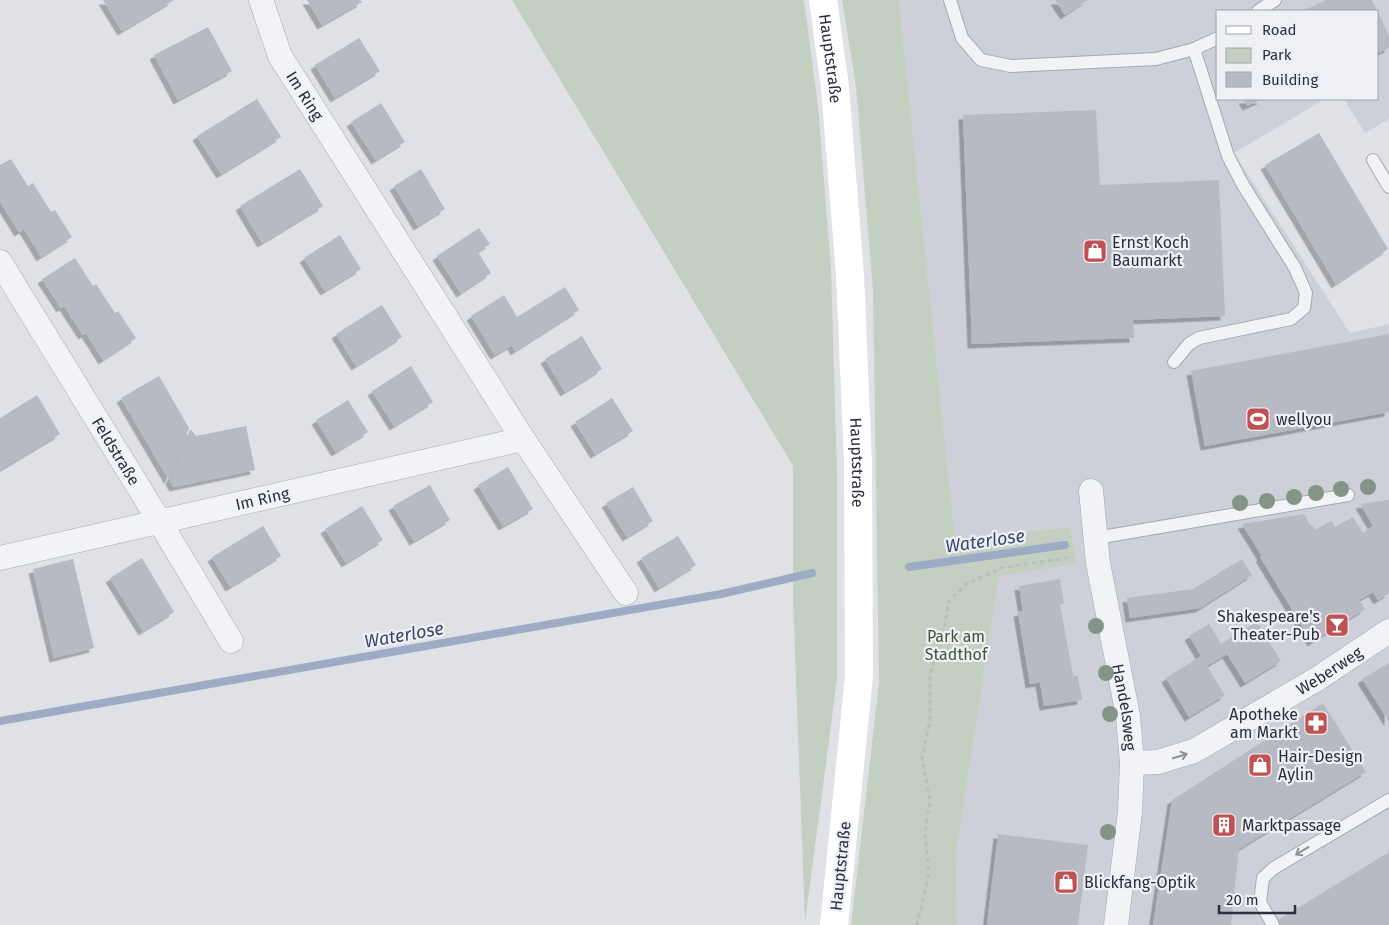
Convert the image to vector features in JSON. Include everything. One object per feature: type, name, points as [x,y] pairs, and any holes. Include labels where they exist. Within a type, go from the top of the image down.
[{"type":"main road","name":"Hauptstraße","points":[[823,0],[835,87],[850,275],[858,463],[859,676],[834,925]]},
{"type":"street","name":"Im Ring","points":[[261,0],[280,56],[523,439],[626,593]]},
{"type":"street","name":"Feldstraße","points":[[0,262],[231,641]]},
{"type":"street","name":"Im Ring","points":[[0,558],[523,439]]},
{"type":"street","name":"Handelsweg","points":[[1091,491],[1097,546],[1128,716],[1132,763],[1130,812],[1116,925]]},
{"type":"street","name":"Weberweg","points":[[1132,763],[1158,762],[1194,751],[1317,679],[1389,631]]},
{"type":"lane","points":[[950,0],[962,38],[981,60],[1011,66],[1156,59],[1194,50],[1216,39]]},
{"type":"lane","points":[[1259,10],[1274,0]]},
{"type":"lane","points":[[1174,362],[1189,344],[1199,338],[1291,319],[1304,308],[1306,293],[1296,268],[1243,185],[1228,156],[1194,50]]},
{"type":"lane","points":[[1373,160],[1389,187]]},
{"type":"lane","points":[[1097,546],[1348,496]]},
{"type":"lane","points":[[1273,925],[1260,902],[1263,878],[1274,868],[1389,800]]},
{"type":"path","points":[[917,925],[929,874],[925,834],[930,801],[922,758],[930,720],[930,674],[943,634],[949,601],[966,584],[1002,568],[1097,546]]},
{"type":"shaded area","points":[[899,0],[1389,0],[1389,119],[1365,133],[1345,100],[1379,100],[1379,10],[1216,10],[1216,100],[1323,100],[1234,153],[1350,333],[1389,324],[1389,925],[957,925],[956,855],[999,575],[1076,564],[1071,527],[955,538]]},
{"type":"green space","points":[[512,0],[804,0],[818,106],[831,268],[837,474],[837,680],[805,922],[793,599],[793,466]]},
{"type":"green space","name":"Park am Stadthof","points":[[842,0],[899,0],[955,538],[1071,527],[1076,564],[999,576],[956,855],[957,925],[851,925],[879,683],[873,291],[856,86]]},
{"type":"building","points":[[103,0],[174,0],[122,31]]},
{"type":"building","points":[[307,0],[360,0],[362,2],[322,25]]},
{"type":"building","points":[[1055,0],[1087,0],[1065,15]]},
{"type":"building","points":[[1326,0],[1372,0],[1377,10],[1305,10]]},
{"type":"building","points":[[1379,14],[1389,36],[1389,48],[1379,53]]},
{"type":"building","points":[[208,27],[232,71],[178,100],[154,55]]},
{"type":"building","points":[[359,38],[380,71],[335,98],[315,65]]},
{"type":"building","points":[[257,99],[281,137],[221,174],[197,136]]},
{"type":"building","points":[[1244,100],[1261,100],[1247,106]]},
{"type":"building","points":[[381,103],[405,142],[376,160],[351,122]]},
{"type":"building","name":"Ernst Koch Baumarkt","points":[[1096,110],[1100,185],[1219,180],[1225,316],[1133,320],[1134,338],[972,344],[963,115]]},
{"type":"building","points":[[1319,133],[1388,249],[1336,284],[1265,165]]},
{"type":"building","points":[[11,159],[28,186],[33,183],[51,212],[55,210],[72,237],[41,257],[24,229],[19,232],[0,203],[0,165]]},
{"type":"building","points":[[300,169],[323,206],[262,243],[240,206]]},
{"type":"building","points":[[421,169],[445,209],[418,226],[394,186]]},
{"type":"building","points":[[479,228],[490,244],[478,252],[491,273],[461,293],[437,256]]},
{"type":"building","points":[[340,235],[361,269],[325,291],[304,258]]},
{"type":"building","points":[[75,258],[93,286],[96,284],[115,313],[118,311],[136,338],[103,360],[86,333],[83,335],[64,306],[61,308],[42,279]]},
{"type":"building","points":[[565,287],[579,310],[515,351],[512,345],[495,355],[471,316],[504,295],[517,317]]},
{"type":"building","points":[[382,305],[402,337],[356,366],[336,334]]},
{"type":"building","points":[[1389,334],[1389,412],[1205,446],[1191,371]]},
{"type":"building","points":[[582,336],[602,369],[565,392],[545,359]]},
{"type":"building","points":[[411,366],[433,402],[394,426],[372,391]]},
{"type":"building","points":[[159,376],[189,428],[169,480],[121,398]]},
{"type":"building","points":[[37,395],[60,434],[0,470],[0,418]]},
{"type":"building","points":[[612,398],[633,431],[595,454],[575,422]]},
{"type":"building","points":[[348,400],[368,432],[336,452],[316,420]]},
{"type":"building","points":[[246,426],[255,470],[174,487],[170,481],[190,429],[196,436]]},
{"type":"building","points":[[508,467],[533,509],[503,526],[478,485]]},
{"type":"building","points":[[430,485],[450,520],[414,541],[393,506]]},
{"type":"building","points":[[633,487],[653,521],[627,537],[606,503]]},
{"type":"building","points":[[1389,500],[1389,593],[1378,600],[1373,592],[1359,600],[1365,609],[1312,642],[1242,524],[1304,514],[1315,530],[1331,521],[1335,527],[1353,517],[1363,533],[1373,526],[1360,504]]},
{"type":"building","points":[[362,506],[383,540],[346,563],[325,529]]},
{"type":"building","points":[[263,526],[281,556],[230,587],[212,557]]},
{"type":"building","points":[[678,536],[696,565],[659,588],[641,558]]},
{"type":"building","points":[[142,558],[174,612],[143,631],[110,578]]},
{"type":"building","points":[[73,559],[94,648],[54,658],[33,569]]},
{"type":"building","points":[[1242,559],[1252,575],[1200,608],[1130,618],[1127,598],[1193,589]]},
{"type":"building","points":[[1060,579],[1064,604],[1060,604],[1073,676],[1078,676],[1082,700],[1044,706],[1040,682],[1030,684],[1018,612],[1023,611],[1019,586]]},
{"type":"building","points":[[1257,622],[1281,661],[1245,683],[1227,654],[1207,666],[1225,695],[1189,717],[1166,678],[1201,656],[1189,636],[1209,624],[1221,644]]},
{"type":"building","points":[[1389,663],[1389,722],[1362,679]]},
{"type":"building","name":"Marktpassage","points":[[1323,703],[1366,772],[1239,849],[1231,925],[1153,925],[1172,800]]},
{"type":"building","points":[[998,834],[1088,845],[1078,925],[987,925]]},
{"type":"building","points":[[1389,852],[1389,925],[1281,925],[1278,920]]},
{"type":"waterway","name":"Waterlose","points":[[909,567],[1065,545]]},
{"type":"waterway","name":"Waterlose","points":[[0,721],[721,594],[812,573]]},
{"type":"place","name":"Ernst Koch Baumarkt","points":[[1095,251]]},
{"type":"place","name":"wellyou","points":[[1258,419]]},
{"type":"place","name":"Shakespeare's Theater-Pub","points":[[1337,625]]},
{"type":"place","name":"Apotheke am Markt","points":[[1316,723]]},
{"type":"place","name":"Hair-Design Aylin","points":[[1260,765]]},
{"type":"place","name":"Marktpassage","points":[[1224,825]]},
{"type":"place","name":"Blickfang-Optik","points":[[1066,882]]}]
